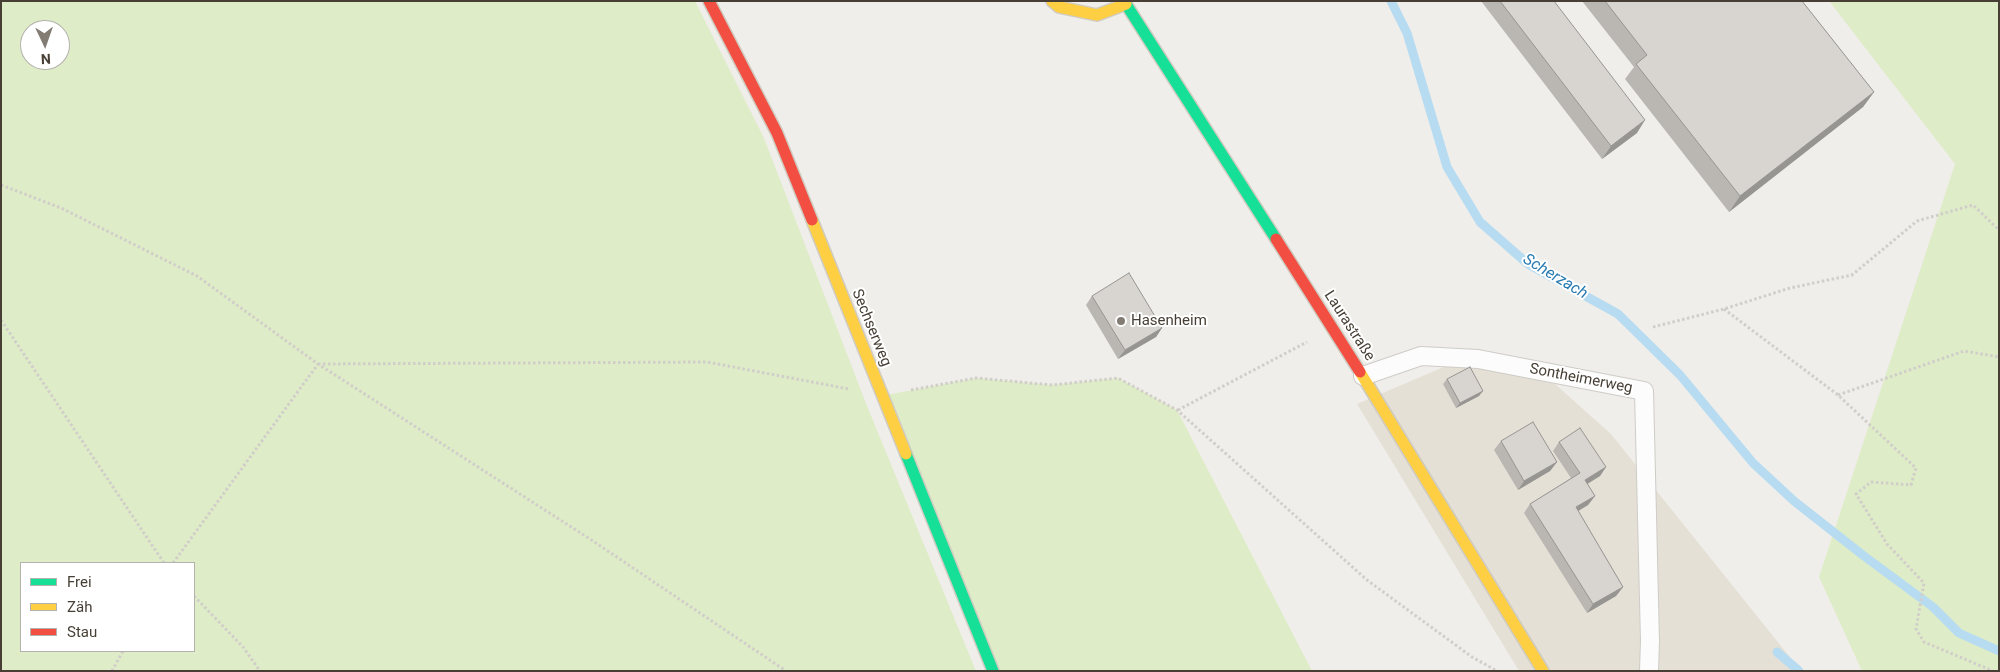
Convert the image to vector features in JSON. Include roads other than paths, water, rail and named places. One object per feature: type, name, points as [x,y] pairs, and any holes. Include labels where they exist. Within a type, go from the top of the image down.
[{"type":"street","name":"Sechserweg","points":[[709,1],[777,133],[993,671]]},
{"type":"street","points":[[1052,1],[1060,7],[1097,15],[1125,2]]},
{"type":"street","name":"Laurastraße","points":[[1125,2],[1363,376],[1543,671]]},
{"type":"lane","name":"Sontheimerweg","points":[[1363,376],[1421,356],[1478,359],[1644,391],[1650,632],[1649,671]]},
{"type":"waterway","name":"Scherzach","points":[[1391,1],[1407,33],[1447,167],[1480,222],[1528,264],[1618,314],[1680,375],[1753,463],[1794,501],[1933,607],[1959,633],[1999,651]]},
{"type":"waterway","name":"Scherzach","points":[[1777,652],[1799,671]]},
{"type":"place","name":"Hasenheim","points":[[1121,321]]}]
